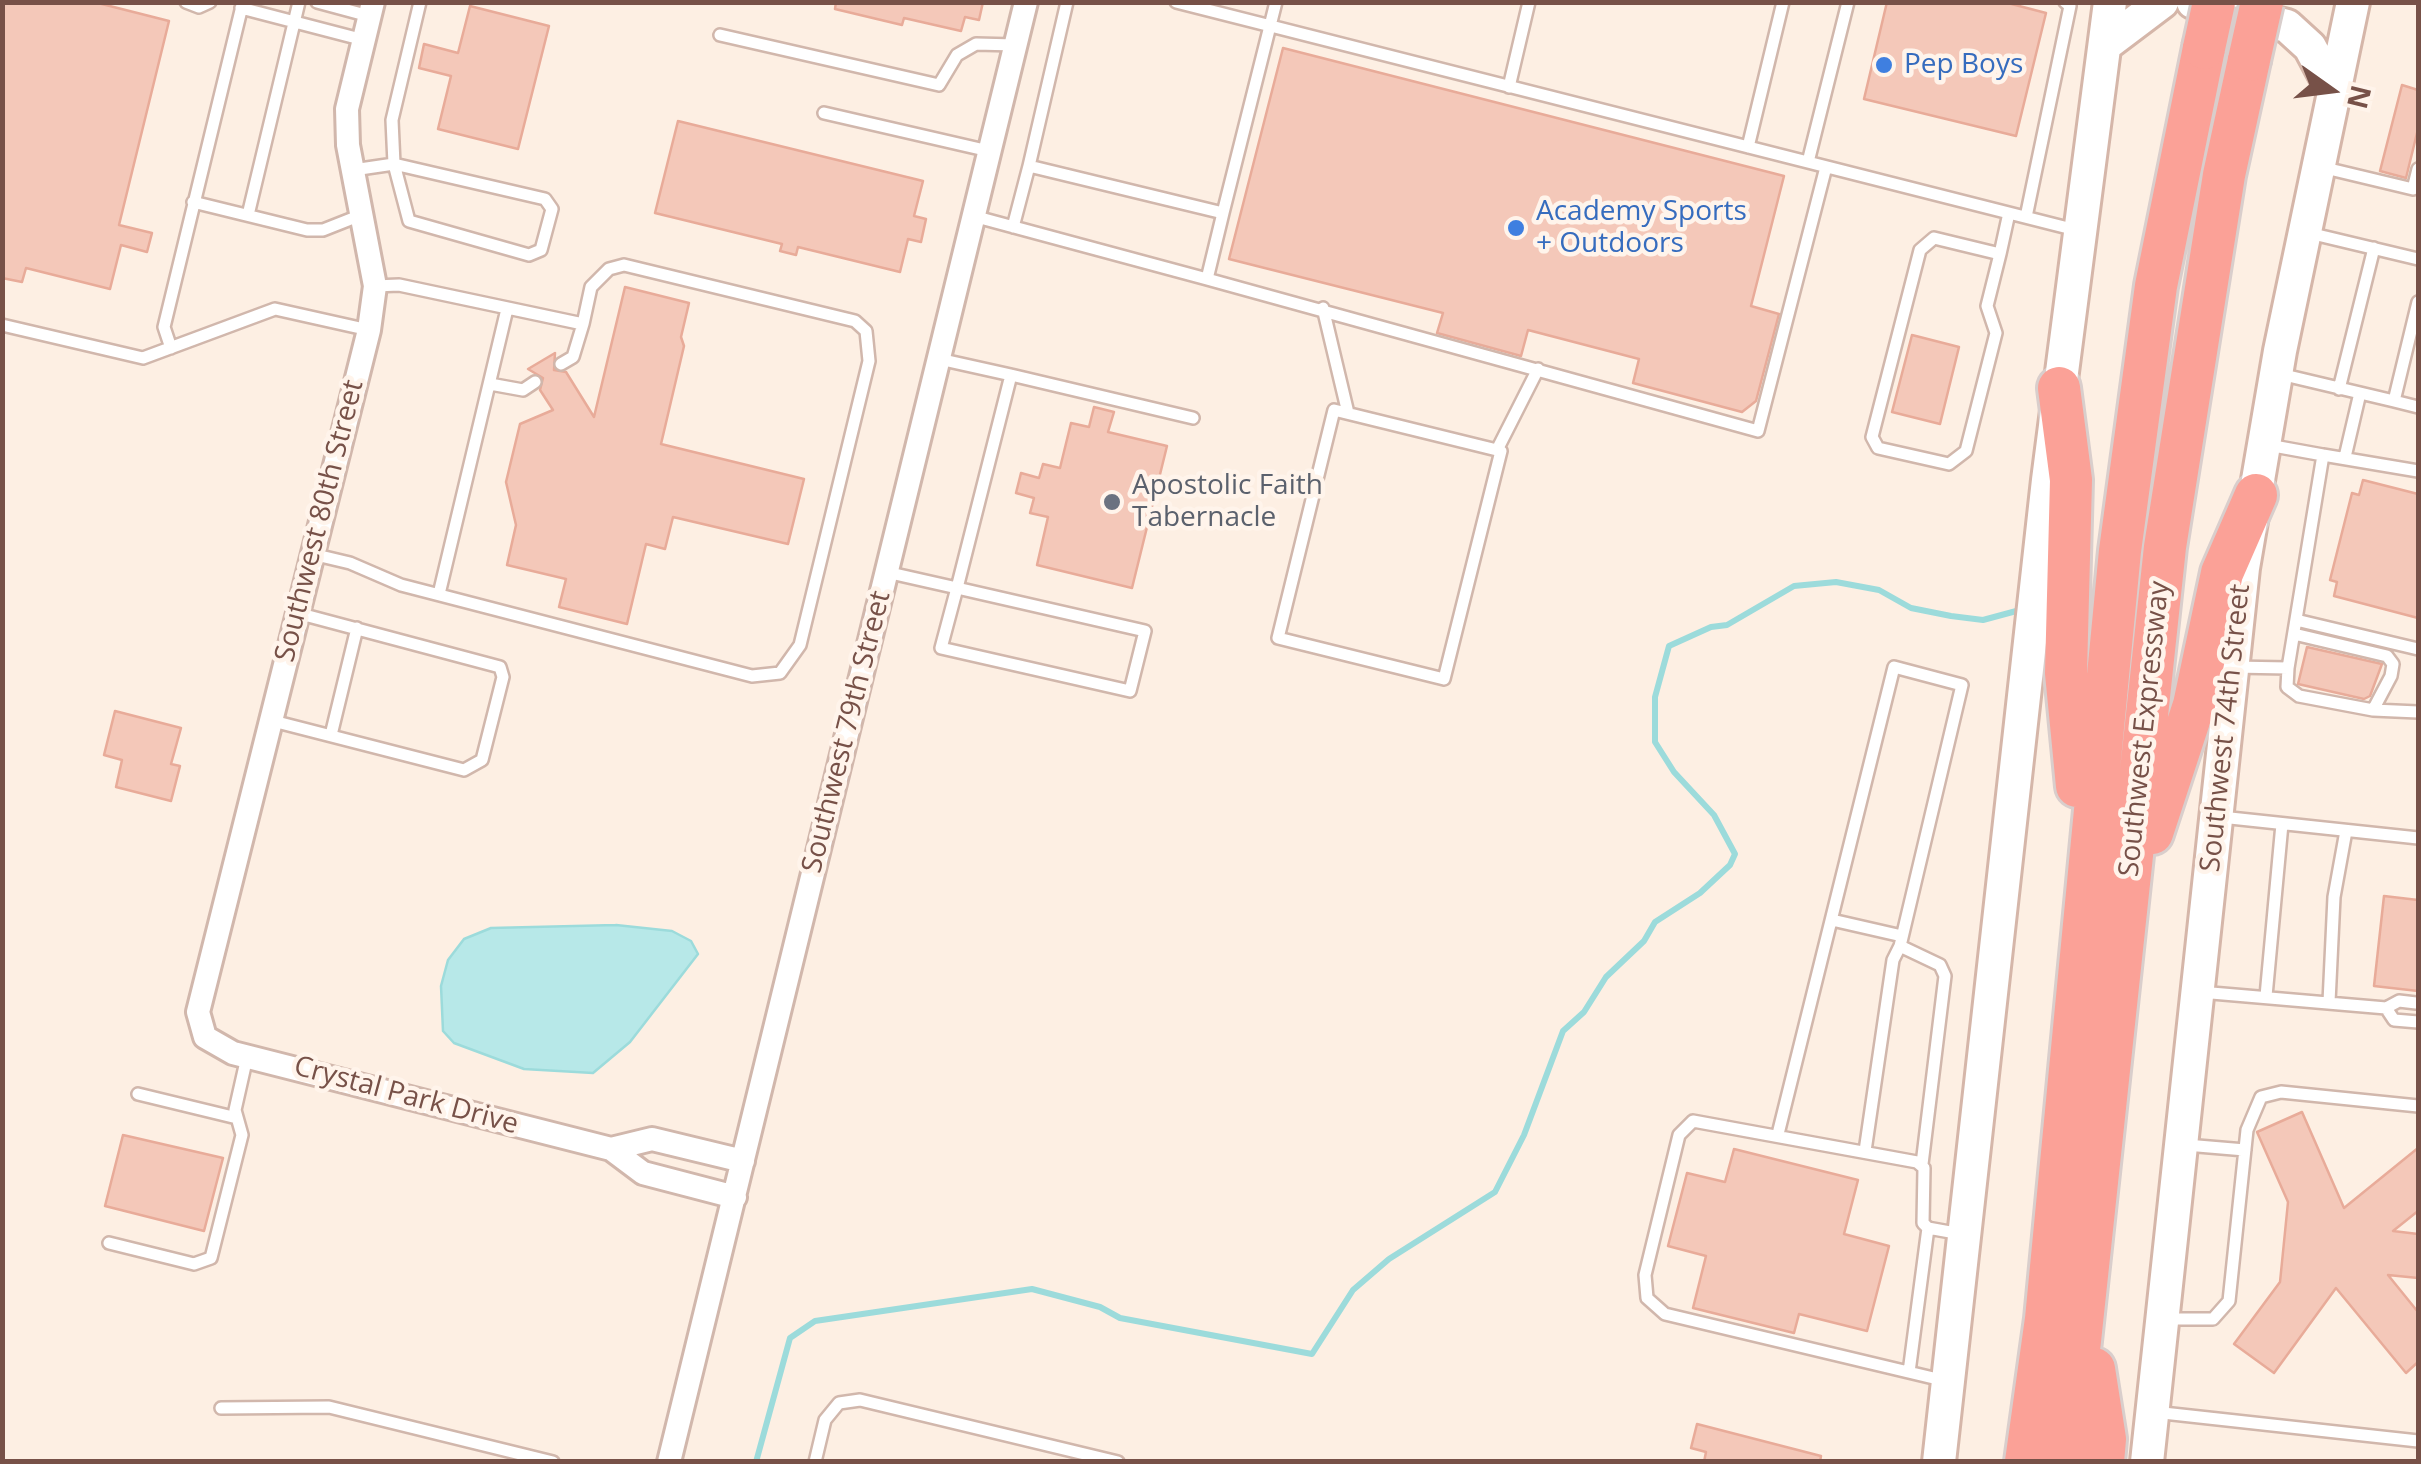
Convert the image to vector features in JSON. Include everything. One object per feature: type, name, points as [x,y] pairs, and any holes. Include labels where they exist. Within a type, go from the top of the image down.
[{"type":"highway","name":"Southwest Expressway","points":[[2067,1462],[2066,1314],[2086,878],[2148,342],[2214,2]]},
{"type":"highway","name":"Southwest Expressway","points":[[2026,1462],[2066,1314],[2126,909],[2170,510],[2221,192],[2262,2]]},
{"type":"highway","points":[[2060,388],[2071,480],[2066,673],[2086,878]]},
{"type":"highway","points":[[2126,909],[2194,705],[2222,573],[2256,496]]},
{"type":"highway","points":[[2000,1462],[2066,1314]]},
{"type":"highway","points":[[2066,1314],[2105,1440],[2104,1462]]},
{"type":"main road","points":[[1939,1462],[2060,388],[2110,2]]},
{"type":"main road","points":[[2105,45],[2162,2]]},
{"type":"main road","points":[[2193,2],[2287,26],[2310,47],[2334,92]]},
{"type":"main road","name":"Southwest 74th Street","points":[[2147,1462],[2232,667],[2256,496],[2276,373],[2353,2]]},
{"type":"street","name":"Southwest 79th Street","points":[[669,1462],[1026,2]]},
{"type":"street","name":"Southwest 80th Street","points":[[204,1036],[198,1012],[369,330],[375,286],[353,170],[347,109],[371,10]]},
{"type":"street","name":"Crystal Park Drive","points":[[204,1036],[247,1056],[612,1149],[643,1173],[735,1197]]},
{"type":"street","name":"Crystal Park Drive","points":[[612,1149],[652,1139],[743,1161]]},
{"type":"lane","points":[[186,2],[199,7],[210,2]]},
{"type":"lane","points":[[248,215],[299,2]]},
{"type":"lane","points":[[317,2],[371,10]]},
{"type":"lane","points":[[353,170],[394,164],[545,199],[552,210],[542,250],[529,255],[419,228],[409,221],[394,164],[394,100],[420,2]]},
{"type":"lane","points":[[1013,227],[1067,2]]},
{"type":"lane","points":[[1176,2],[2080,231]]},
{"type":"lane","points":[[1206,279],[1276,2]]},
{"type":"lane","points":[[1509,87],[1529,2]]},
{"type":"lane","points":[[1748,147],[1783,2]]},
{"type":"lane","points":[[1808,162],[1848,2]]},
{"type":"lane","points":[[2026,218],[2070,6],[2065,2]]},
{"type":"lane","points":[[171,348],[164,326],[242,5],[364,40]]},
{"type":"lane","points":[[720,34],[939,85],[957,56],[976,44],[1015,45]]},
{"type":"lane","points":[[824,114],[989,152]]},
{"type":"lane","points":[[1029,166],[1222,213]]},
{"type":"lane","points":[[2318,166],[2413,189],[2418,169]]},
{"type":"lane","points":[[974,216],[1323,308],[1758,431],[1826,167]]},
{"type":"lane","points":[[193,202],[306,230],[322,230],[361,215]]},
{"type":"lane","points":[[2000,254],[1934,238],[1920,250],[1872,437],[1878,448],[1949,464],[1966,451],[1996,333],[1987,306],[2000,254],[2010,213]]},
{"type":"lane","points":[[2305,232],[2418,259]]},
{"type":"lane","points":[[2339,389],[2374,248]]},
{"type":"lane","points":[[312,554],[438,594],[752,676],[780,673],[800,645],[869,360],[866,331],[855,321],[624,265],[610,269],[591,288],[572,357],[562,364]]},
{"type":"lane","points":[[375,286],[399,285],[583,324]]},
{"type":"lane","points":[[2394,401],[2418,302]]},
{"type":"lane","points":[[1323,308],[1348,413]]},
{"type":"lane","points":[[2,325],[143,358],[275,309],[369,330]]},
{"type":"lane","points":[[438,594],[507,310]]},
{"type":"lane","points":[[938,359],[1194,418]]},
{"type":"lane","points":[[1496,450],[1538,369]]},
{"type":"lane","points":[[2276,373],[2418,407]]},
{"type":"lane","points":[[886,572],[958,588],[1145,631],[1130,692],[942,648],[958,588],[1011,376]]},
{"type":"lane","points":[[490,384],[523,390],[536,382]]},
{"type":"lane","points":[[2346,458],[2360,393]]},
{"type":"lane","points":[[1334,410],[1348,413],[1501,451],[1444,680],[1278,638],[1334,410]]},
{"type":"lane","points":[[2264,444],[2418,471]]},
{"type":"lane","points":[[2324,456],[2287,687],[2299,696],[2373,710],[2418,712]]},
{"type":"lane","points":[[269,720],[331,735],[344,743],[464,770],[475,768],[482,760],[503,677],[492,662],[297,613]]},
{"type":"lane","points":[[2296,620],[2418,649]]},
{"type":"lane","points":[[331,735],[357,628]]},
{"type":"lane","points":[[2294,634],[2386,656],[2392,664],[2391,676],[2373,710]]},
{"type":"lane","points":[[1778,1134],[1894,666],[1962,685],[1893,960],[1866,1152]]},
{"type":"lane","points":[[2232,667],[2288,668]]},
{"type":"lane","points":[[2216,817],[2418,838]]},
{"type":"lane","points":[[2266,996],[2282,824]]},
{"type":"lane","points":[[2329,1002],[2334,897],[2346,831]]},
{"type":"lane","points":[[1832,920],[1900,941],[1940,965],[1946,976],[1922,1164],[1920,1212],[1928,1228],[1910,1372]]},
{"type":"lane","points":[[2199,992],[2386,1008],[2398,1001],[2416,1003]]},
{"type":"lane","points":[[2386,1008],[2394,1020],[2418,1022]]},
{"type":"lane","points":[[109,1243],[194,1264],[211,1258],[242,1135],[237,1118],[247,1056]]},
{"type":"lane","points":[[2164,1320],[2213,1319],[2230,1302],[2244,1150],[2252,1109],[2261,1097],[2281,1092],[2418,1106]]},
{"type":"lane","points":[[138,1094],[237,1118]]},
{"type":"lane","points":[[1922,1164],[1702,1120],[1685,1126],[1645,1275],[1647,1298],[1665,1314],[1950,1382]]},
{"type":"lane","points":[[2182,1144],[2244,1150]]},
{"type":"lane","points":[[1928,1228],[1966,1235]]},
{"type":"lane","points":[[815,1462],[825,1420],[839,1403],[860,1400],[1118,1462]]},
{"type":"lane","points":[[221,1408],[329,1406],[553,1462]]},
{"type":"lane","points":[[2154,1412],[2418,1441]]},
{"type":"water","points":[[616,925],[672,931],[691,941],[698,954],[630,1042],[593,1073],[524,1069],[454,1043],[443,1031],[441,986],[448,960],[464,939],[491,928]]},
{"type":"building","points":[[2,2],[94,2],[169,21],[119,225],[152,233],[147,252],[121,245],[110,289],[26,268],[22,282],[2,278]]},
{"type":"building","points":[[836,2],[983,2],[979,20],[965,17],[961,31],[904,18],[902,25],[835,9]]},
{"type":"building","points":[[1887,2],[2004,2],[2046,13],[2016,136],[1864,99]]},
{"type":"building","points":[[470,6],[549,26],[518,149],[438,129],[451,76],[419,68],[424,44],[458,53]]},
{"type":"building","points":[[1283,48],[1784,176],[1751,306],[1779,314],[1756,401],[1742,412],[1633,383],[1639,359],[1528,330],[1521,356],[1437,333],[1443,313],[1229,259]]},
{"type":"building","points":[[2402,85],[2418,90],[2418,129],[2406,178],[2380,171]]},
{"type":"building","points":[[678,121],[923,181],[914,216],[926,219],[921,242],[908,239],[900,272],[798,247],[796,255],[780,251],[782,244],[655,213]]},
{"type":"building","points":[[625,287],[689,303],[681,337],[684,346],[661,444],[804,479],[788,544],[673,517],[665,549],[646,544],[627,624],[559,607],[566,579],[507,565],[516,525],[506,482],[520,424],[553,410],[540,390],[543,378],[528,369],[555,353],[554,370],[566,372],[594,417]]},
{"type":"building","points":[[1912,335],[1959,347],[1940,424],[1892,412]]},
{"type":"building","points":[[1094,407],[1114,412],[1108,432],[1167,446],[1132,588],[1037,565],[1048,517],[1030,513],[1034,498],[1016,493],[1021,473],[1039,478],[1043,464],[1060,468],[1071,423],[1089,427]]},
{"type":"building","points":[[2363,480],[2418,494],[2418,618],[2334,596],[2337,582],[2330,580],[2352,493],[2359,495]]},
{"type":"building","points":[[2307,647],[2382,664],[2370,696],[2364,699],[2298,684]]},
{"type":"building","points":[[115,711],[181,728],[171,764],[180,766],[171,801],[116,787],[122,760],[104,755]]},
{"type":"building","points":[[2384,896],[2418,900],[2418,991],[2374,986]]},
{"type":"building","points":[[2302,1112],[2344,1208],[2418,1148],[2418,1211],[2393,1231],[2418,1234],[2418,1278],[2388,1275],[2418,1312],[2418,1362],[2406,1373],[2336,1288],[2274,1373],[2234,1344],[2280,1282],[2288,1202],[2257,1132]]},
{"type":"building","points":[[123,1135],[223,1158],[204,1231],[105,1206]]},
{"type":"building","points":[[1734,1149],[1858,1180],[1844,1234],[1889,1246],[1867,1331],[1799,1314],[1794,1333],[1693,1308],[1706,1256],[1668,1246],[1687,1173],[1725,1182]]},
{"type":"building","points":[[1697,1424],[1821,1456],[1820,1462],[1704,1462],[1706,1452],[1691,1448]]},
{"type":"waterway","points":[[756,1462],[790,1338],[815,1321],[1032,1289],[1100,1307],[1120,1318],[1312,1354],[1353,1290],[1389,1259],[1495,1192],[1524,1135],[1563,1031],[1584,1012],[1606,977],[1644,941],[1655,922],[1700,893],[1730,865],[1735,854],[1714,815],[1674,772],[1655,742],[1655,697],[1669,646],[1711,627],[1727,625],[1794,586],[1836,582],[1879,590],[1911,608],[1983,620],[2020,610]]},
{"type":"place","name":"Pep Boys","points":[[1884,65]]},
{"type":"place","name":"Academy Sports + Outdoors","points":[[1516,228]]},
{"type":"place","name":"Apostolic Faith Tabernacle","points":[[1112,502]]}]
